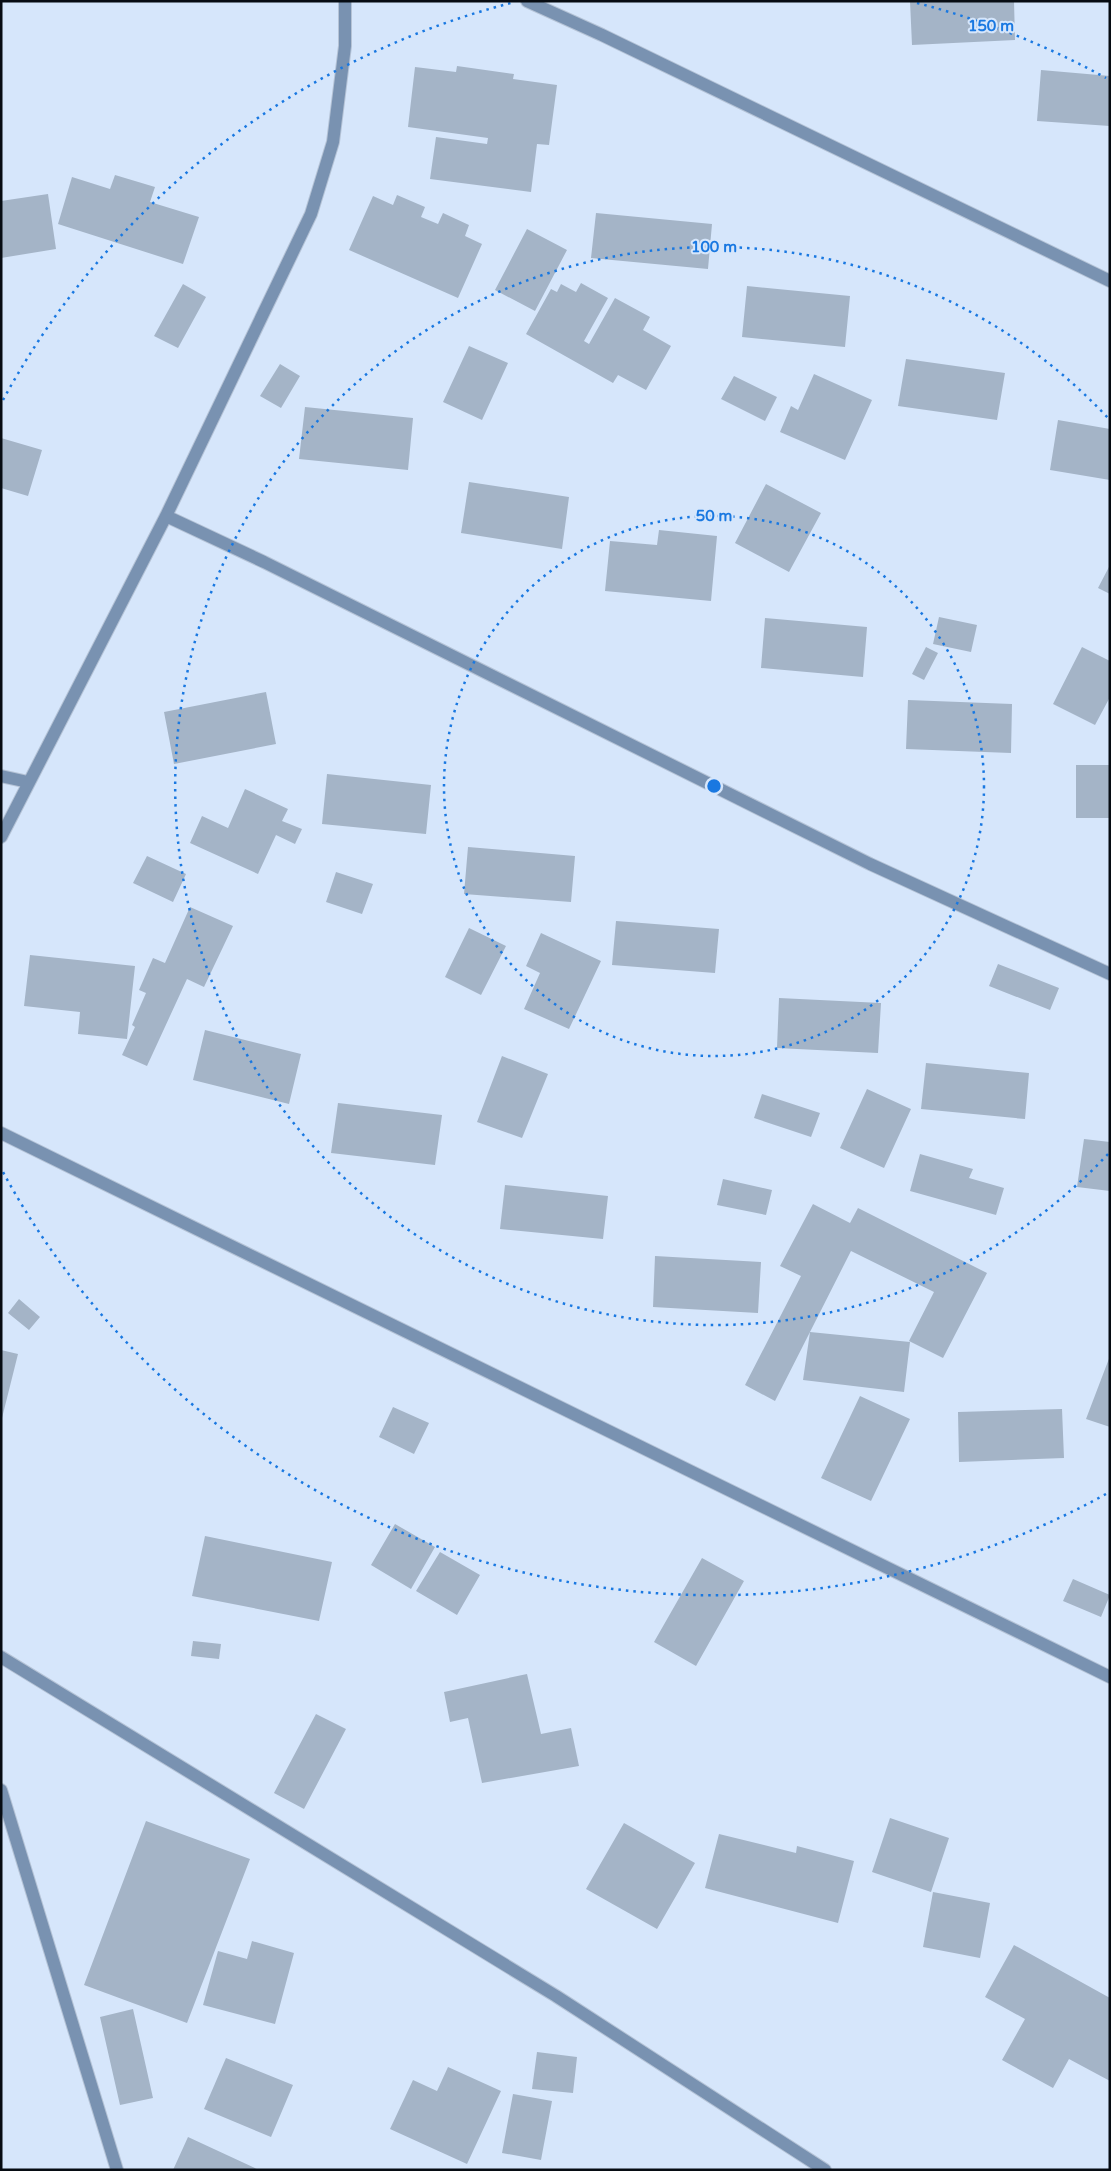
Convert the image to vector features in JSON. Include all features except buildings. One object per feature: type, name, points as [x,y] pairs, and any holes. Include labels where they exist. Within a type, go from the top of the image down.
[{"type":"street","points":[[1,837],[166,516],[311,214],[333,142],[345,46],[345,1]]},
{"type":"street","points":[[527,1],[602,35],[1110,282]]},
{"type":"street","points":[[166,516],[273,566],[870,864],[1110,974]]},
{"type":"street","points":[[1,776],[28,782]]},
{"type":"street","points":[[1,1133],[1110,1676]]},
{"type":"street","points":[[1,1657],[556,1996],[825,2170]]},
{"type":"street","points":[[1,1790],[117,2170]]}]
